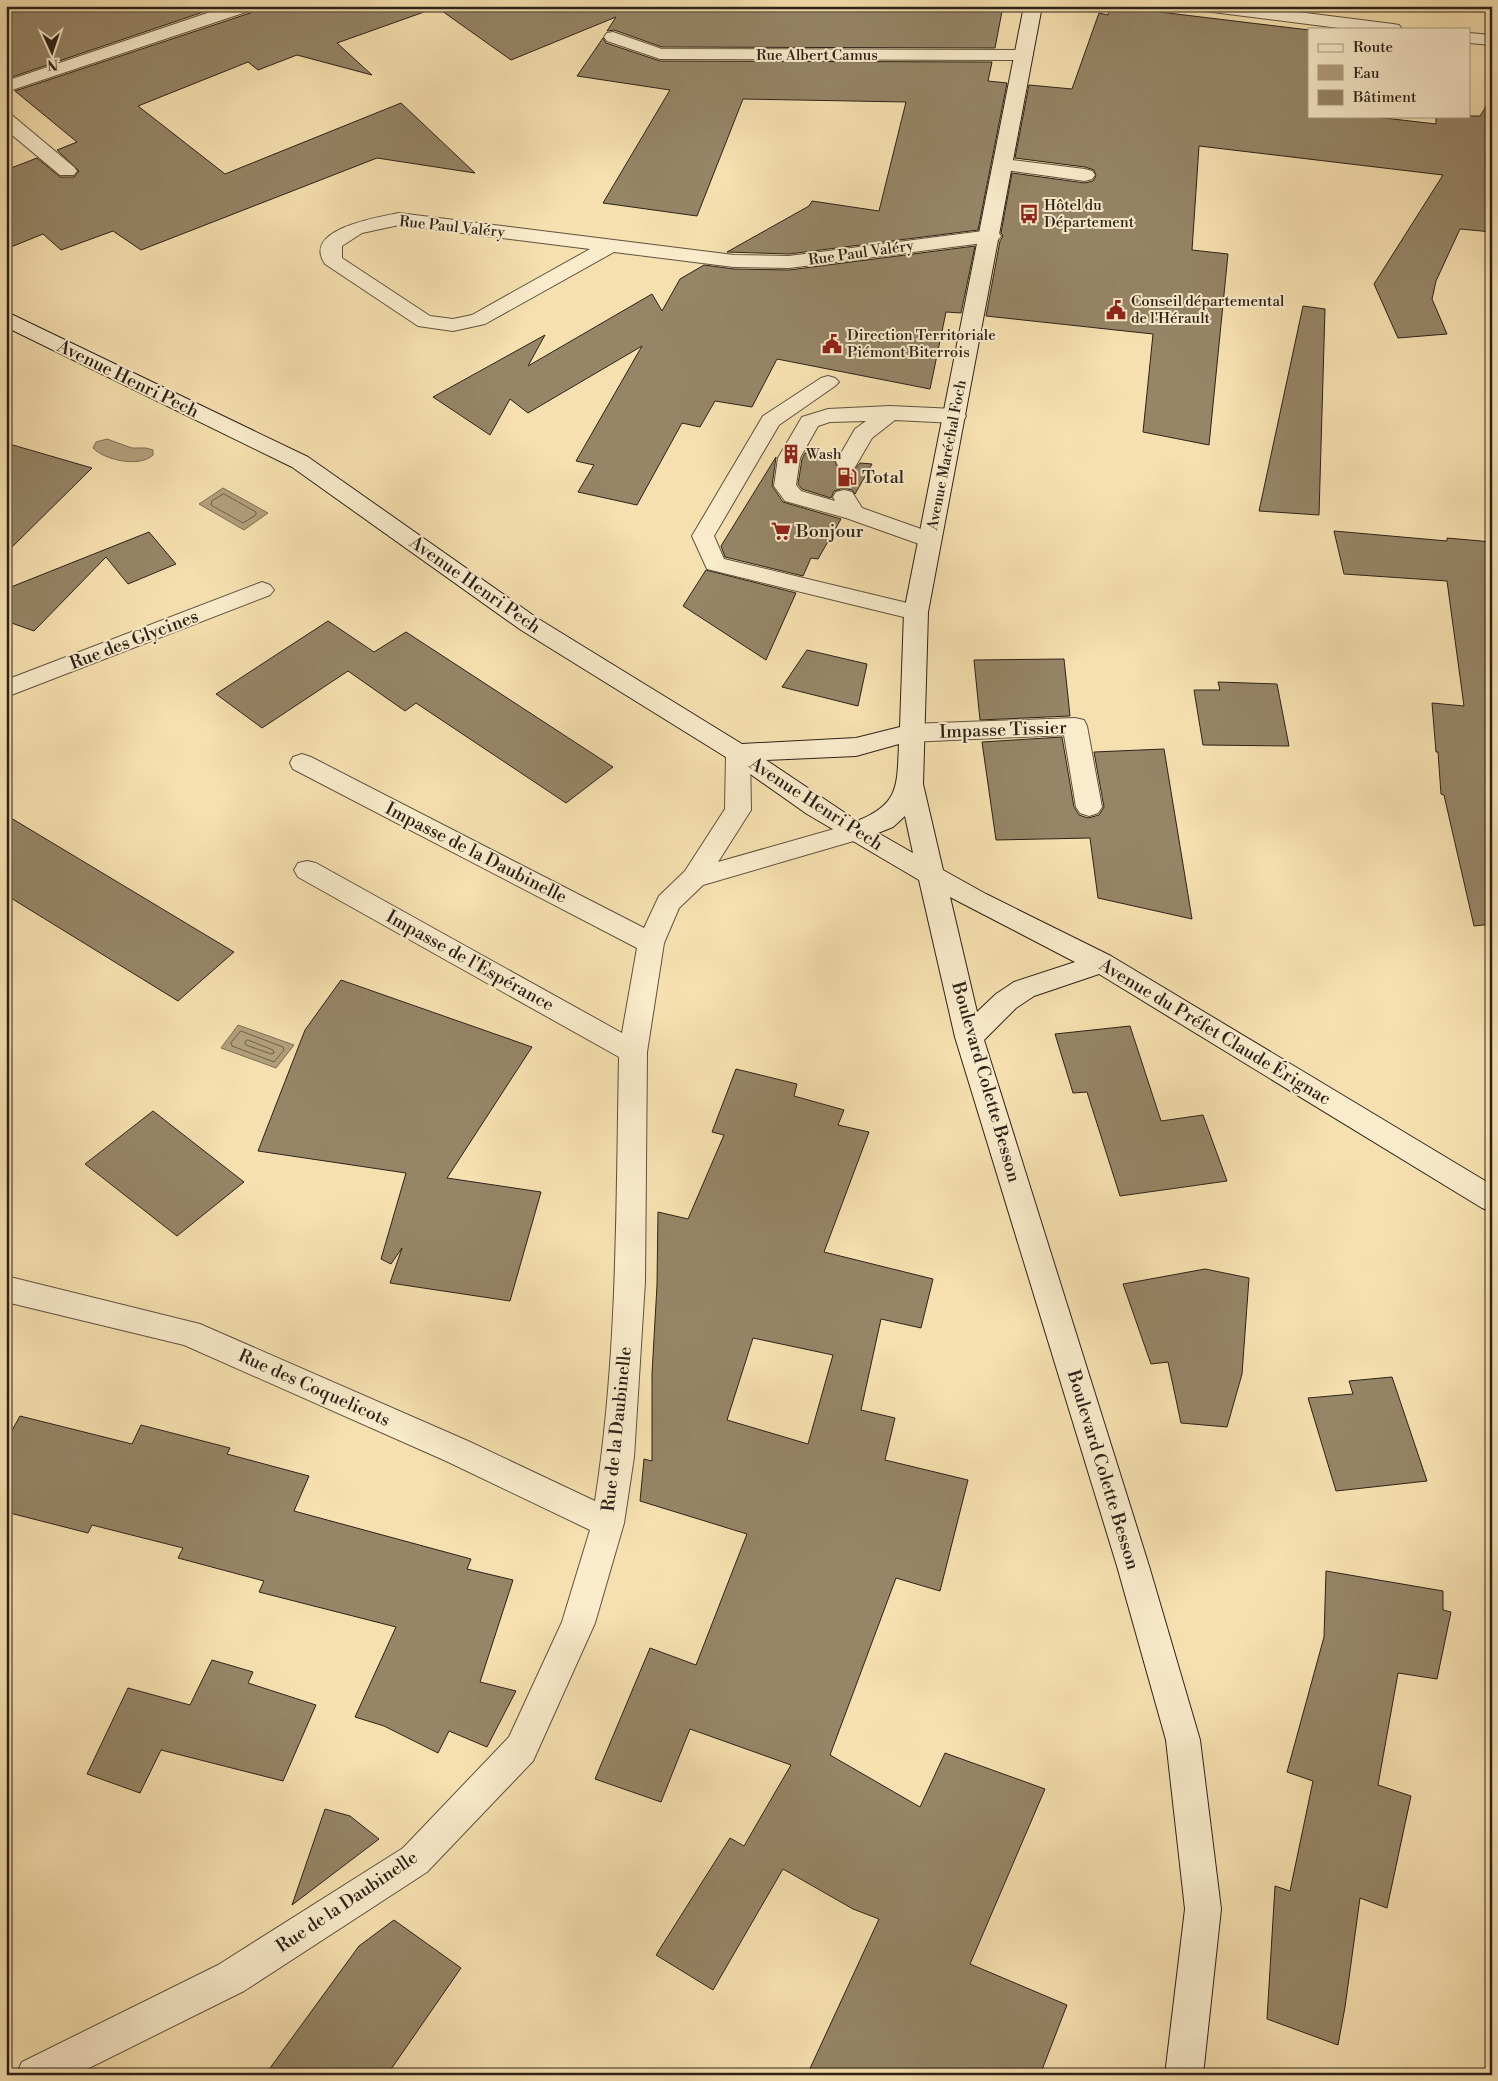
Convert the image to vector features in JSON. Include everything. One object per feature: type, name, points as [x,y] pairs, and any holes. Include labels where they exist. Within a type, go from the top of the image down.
[{"type":"street","points":[[6,87],[246,6]]},
{"type":"street","name":"Avenue Maréchal Foch","points":[[931,876],[910,784],[910,733],[916,612],[991,236],[1033,6]]},
{"type":"street","points":[[1373,6],[1373,26]]},
{"type":"street","points":[[1212,7],[1386,28]]},
{"type":"street","name":"Rue Albert Camus","points":[[613,37],[660,54],[1024,55]]},
{"type":"street","points":[[1470,38],[1492,40]]},
{"type":"street","points":[[6,120],[68,171]]},
{"type":"street","points":[[1004,165],[1085,174]]},
{"type":"street","name":"Rue Paul Valéry","points":[[612,245],[478,320],[453,325],[426,322],[332,260],[332,244],[356,228],[399,219],[612,245],[734,262],[789,262],[991,236]]},
{"type":"street","name":"Avenue Henri Pech","points":[[6,319],[300,462],[529,624],[738,753],[816,808],[931,876]]},
{"type":"street","points":[[828,382],[771,421],[703,536],[716,564],[916,612]]},
{"type":"street","points":[[930,540],[854,513],[793,496],[785,486],[789,458],[810,422],[828,416],[890,412],[955,416]]},
{"type":"street","points":[[847,462],[864,434],[890,412]]},
{"type":"street","points":[[841,492],[854,513]]},
{"type":"street","name":"Rue des Glycines","points":[[6,689],[262,590]]},
{"type":"street","name":"Impasse Tissier","points":[[910,733],[1075,726],[1089,807]]},
{"type":"street","points":[[738,753],[856,747],[910,733]]},
{"type":"street","name":"Rue de la Daubinelle","points":[[35,2075],[231,1978],[415,1860],[521,1749],[578,1623],[608,1523],[618,1457],[630,1282],[633,1052],[650,943],[668,903],[694,878],[738,810],[738,753]]},
{"type":"street","name":"Impasse de la Daubinelle","points":[[302,763],[650,943]]},
{"type":"street","name":"Rue de la Daubinelle","points":[[694,878],[881,823],[898,810],[910,784]]},
{"type":"street","name":"Impasse de l'Espérance","points":[[307,870],[633,1052]]},
{"type":"street","name":"Avenue du Préfet Claude Érignac","points":[[931,876],[1102,963],[1492,1200]]},
{"type":"street","name":"Boulevard Colette Besson","points":[[931,876],[970,1037],[1133,1566],[1183,1740],[1202,1909],[1184,2075]]},
{"type":"street","points":[[970,1037],[1006,1001],[1024,989],[1102,963]]},
{"type":"street","name":"Rue des Coquelicots","points":[[6,1289],[189,1332],[457,1451],[608,1523]]},
{"type":"water","points":[[107,439],[132,448],[153,450],[153,455],[147,459],[131,462],[113,459],[93,448],[96,442]]},
{"type":"water","points":[[223,488],[268,513],[244,530],[199,504]]},
{"type":"water","points":[[238,1025],[294,1045],[276,1068],[221,1048]]},
{"type":"building","points":[[6,6],[221,6],[6,79]]},
{"type":"building","points":[[257,6],[423,6],[424,12],[337,43],[372,75],[297,55],[258,70],[248,62],[138,106],[225,174],[401,103],[475,173],[377,158],[141,250],[113,231],[61,250],[43,234],[6,249],[6,170],[37,158],[60,177],[74,177],[79,171],[57,150],[77,142],[15,91],[253,12]]},
{"type":"building","points":[[435,6],[1003,6],[995,48],[662,47],[614,30],[607,31],[616,17],[511,60]]},
{"type":"building","points":[[1110,6],[1308,30],[1308,118],[1384,118],[1436,124],[1436,118],[1470,118],[1470,116],[1480,116],[1492,97],[1492,232],[1460,229],[1436,281],[1432,299],[1447,334],[1398,338],[1374,284],[1443,175],[1199,146],[1192,250],[1228,254],[1209,445],[1143,432],[1153,334],[986,316],[1000,241],[1003,236],[1001,233],[1012,173],[1085,183],[1093,181],[1096,176],[1094,170],[1085,167],[1015,158],[1029,85],[1072,89],[1099,13],[1108,15]]},
{"type":"building","points":[[603,38],[606,43],[660,61],[992,62],[988,81],[1007,83],[978,230],[789,254],[727,252],[809,206],[812,201],[879,211],[906,102],[743,99],[697,216],[603,203],[670,90],[577,76]]},
{"type":"building","points":[[975,246],[961,313],[946,312],[930,389],[777,359],[752,407],[715,401],[700,427],[682,423],[637,505],[578,492],[594,465],[576,461],[642,346],[528,413],[510,399],[490,435],[433,397],[545,335],[528,366],[652,294],[662,311],[680,279],[704,265],[734,269],[789,270]]},
{"type":"building","points":[[1303,306],[1325,309],[1319,515],[1259,511]]},
{"type":"building","points":[[6,443],[92,468],[6,553]]},
{"type":"building","name":"Total","points":[[805,453],[835,460],[837,468],[847,471],[855,469],[860,463],[872,464],[855,494],[852,490],[844,488],[834,491],[831,498],[802,489],[798,484],[802,459]]},
{"type":"building","points":[[776,457],[772,486],[783,502],[841,519],[818,559],[811,558],[803,576],[725,557],[721,546]]},
{"type":"building","points":[[1334,531],[1447,541],[1447,538],[1492,542],[1492,924],[1474,926],[1444,795],[1441,794],[1432,703],[1464,706],[1447,581],[1344,574]]},
{"type":"building","points":[[149,532],[176,564],[128,584],[106,557],[34,631],[6,621],[6,589]]},
{"type":"building","points":[[706,570],[796,593],[766,660],[683,606]]},
{"type":"building","points":[[328,621],[374,652],[406,632],[613,767],[566,803],[416,703],[405,711],[348,671],[262,728],[216,694]]},
{"type":"building","points":[[807,650],[867,664],[858,706],[782,687]]},
{"type":"building","points":[[1064,659],[1070,716],[980,720],[974,660]]},
{"type":"building","points":[[1218,682],[1277,684],[1289,746],[1203,745],[1194,690],[1220,690]]},
{"type":"building","points":[[1062,737],[1074,807],[1079,815],[1088,818],[1099,815],[1104,807],[1094,752],[1164,749],[1192,919],[1098,898],[1090,838],[996,840],[982,742]]},
{"type":"building","points":[[6,815],[234,952],[178,1001],[6,895]]},
{"type":"building","points":[[341,980],[532,1047],[447,1178],[541,1192],[510,1301],[390,1283],[402,1248],[391,1264],[381,1259],[406,1173],[258,1151],[305,1030]]},
{"type":"building","points":[[1130,1026],[1161,1121],[1203,1115],[1227,1181],[1120,1196],[1087,1092],[1073,1093],[1055,1034]]},
{"type":"building","points":[[736,1069],[797,1084],[794,1096],[844,1110],[838,1125],[869,1132],[824,1252],[933,1279],[921,1328],[881,1319],[861,1410],[895,1418],[885,1460],[968,1480],[940,1591],[896,1578],[830,1755],[920,1807],[945,1753],[1045,1789],[970,1964],[1067,2005],[1040,2075],[807,2075],[879,1919],[853,1909],[783,1869],[713,1990],[656,1955],[730,1838],[744,1846],[791,1765],[690,1729],[661,1802],[595,1779],[650,1648],[696,1665],[747,1534],[640,1501],[644,1459],[652,1461],[652,1374],[657,1285],[658,1212],[688,1219],[724,1135],[712,1132]],"holes":[[[753,1338],[833,1355],[808,1444],[727,1420]]]},
{"type":"building","points":[[153,1111],[244,1182],[177,1236],[85,1164]]},
{"type":"building","points":[[1205,1269],[1249,1278],[1242,1374],[1227,1427],[1181,1423],[1168,1362],[1151,1364],[1123,1284]]},
{"type":"building","points":[[1392,1377],[1427,1481],[1336,1491],[1308,1398],[1353,1394],[1349,1381]]},
{"type":"building","points":[[20,1416],[132,1444],[141,1425],[230,1448],[227,1454],[309,1476],[294,1511],[471,1559],[467,1569],[513,1580],[480,1682],[516,1691],[487,1747],[449,1731],[438,1753],[384,1726],[355,1717],[396,1627],[259,1592],[264,1581],[178,1558],[183,1548],[92,1525],[88,1533],[6,1512],[6,1441]]},
{"type":"building","points":[[1326,1571],[1443,1591],[1443,1610],[1451,1612],[1437,1679],[1398,1673],[1378,1785],[1411,1796],[1387,1908],[1360,1898],[1338,2045],[1267,2019],[1275,1886],[1290,1891],[1313,1781],[1287,1772],[1324,1637]]},
{"type":"building","points":[[212,1660],[253,1672],[248,1683],[316,1705],[283,1781],[161,1750],[140,1793],[87,1774],[128,1688],[190,1705]]},
{"type":"building","points":[[325,1809],[350,1816],[379,1839],[292,1905]]},
{"type":"building","points":[[394,1920],[461,1968],[387,2075],[265,2075],[359,1946]]},
{"type":"place","name":"Hôtel du Département","points":[[1029,214]]},
{"type":"place","name":"Conseil départemental de l'Hérault","points":[[1116,310]]},
{"type":"place","name":"Direction Territoriale Piémont Biterrois","points":[[832,344]]},
{"type":"place","name":"Wash","points":[[791,454]]},
{"type":"place","name":"Total","points":[[847,477]]},
{"type":"place","name":"Bonjour","points":[[781,531]]}]
